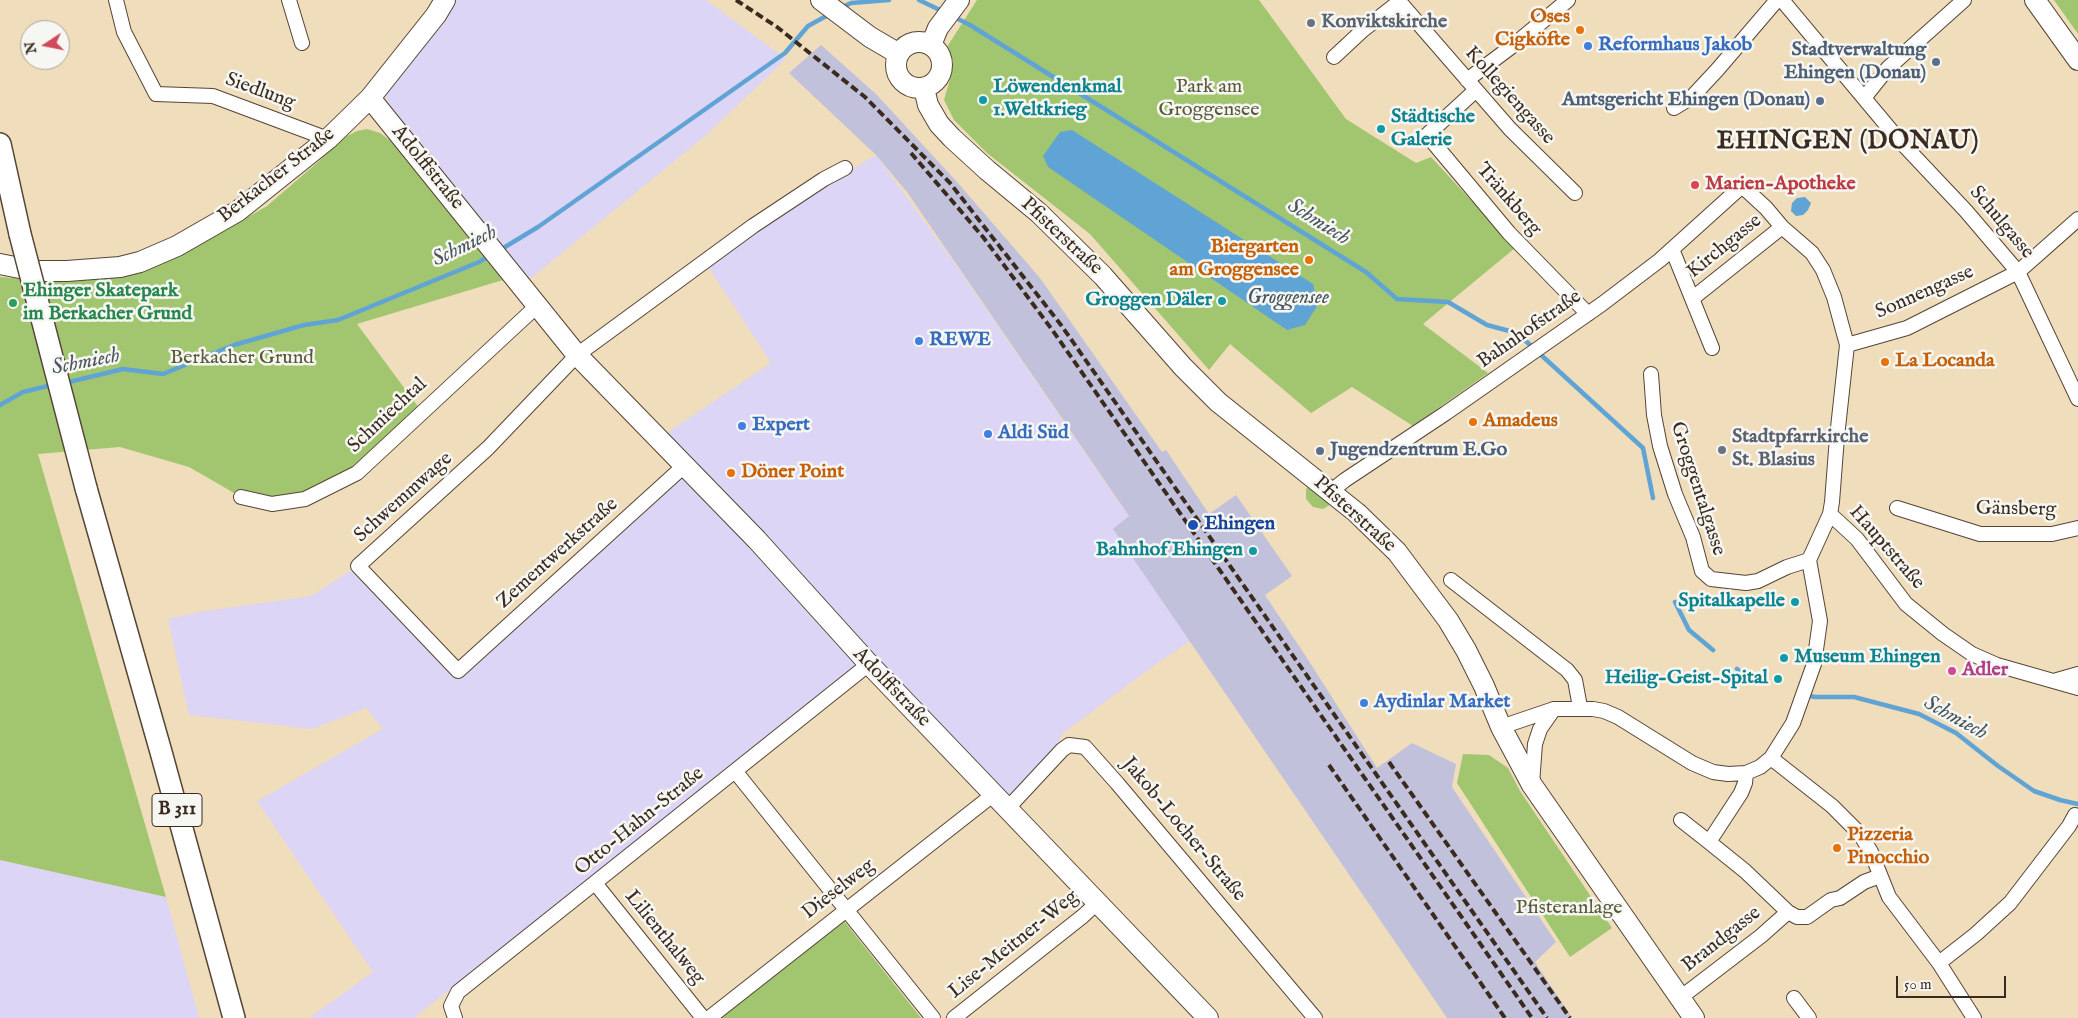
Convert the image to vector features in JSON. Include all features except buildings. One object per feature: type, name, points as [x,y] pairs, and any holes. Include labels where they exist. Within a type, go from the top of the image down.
[{"type":"main road","name":"B 311","points":[[0,144],[20,234],[86,488],[234,1018]]},
{"type":"street","name":"Siedlung","points":[[116,0],[124,32],[156,94],[214,96],[328,139]]},
{"type":"street","points":[[290,0],[302,42]]},
{"type":"street","name":"Berkacher Straße","points":[[0,264],[35,271],[67,271],[97,270],[140,262],[177,246],[238,211],[328,139],[370,98],[436,15],[445,0]]},
{"type":"street","points":[[821,0],[855,26],[899,54]]},
{"type":"street","points":[[934,37],[942,60],[942,68],[936,82],[924,88],[910,87],[903,82],[896,68],[899,54],[910,44],[934,37],[958,0]]},
{"type":"street","points":[[1471,85],[1515,44],[1568,0]]},
{"type":"street","points":[[1674,108],[1692,97],[1777,0]]},
{"type":"street","name":"Schulgasse","points":[[1782,0],[1900,140],[1966,211],[2018,272],[2078,399]]},
{"type":"street","points":[[1864,98],[1888,68],[1964,0]]},
{"type":"street","points":[[2035,0],[2078,60]]},
{"type":"street","points":[[1334,57],[1398,1]]},
{"type":"street","name":"Kollegiengasse","points":[[1398,1],[1510,129],[1575,193]]},
{"type":"street","name":"Tränkberg","points":[[1471,85],[1427,135],[1509,233],[1588,314]]},
{"type":"street","name":"Pfisterstraße","points":[[924,88],[928,105],[952,138],[987,170],[1039,212],[1103,276],[1183,366],[1218,402],[1357,513],[1397,552],[1448,620],[1484,686],[1502,727],[1532,785],[1694,1018]]},
{"type":"street","name":"Adolffstraße","points":[[370,98],[577,355],[757,540],[869,664],[1208,1018]]},
{"type":"street","points":[[577,355],[753,226],[824,179],[845,168]]},
{"type":"street","name":"Bahnhofstraße","points":[[1330,492],[1344,480],[1472,395],[1588,314],[1660,260],[1742,186]]},
{"type":"street","name":"Hauptstraße","points":[[1742,186],[1766,208],[1782,227],[1807,247],[1823,270],[1837,306],[1847,345],[1830,514],[1857,540],[1906,604],[1943,634],[1972,654],[1997,665],[2024,674],[2057,680],[2078,688]]},
{"type":"street","name":"Sonnengasse","points":[[1847,345],[1907,328],[2018,272],[2078,219]]},
{"type":"street","name":"Kirchgasse","points":[[1693,298],[1782,227]]},
{"type":"street","name":"Kirchgasse","points":[[1672,249],[1712,348]]},
{"type":"street","name":"Schmiechtal","points":[[241,497],[272,504],[305,499],[357,473],[538,305]]},
{"type":"street","name":"Schwemmwage","points":[[458,670],[358,566],[488,448],[577,355]]},
{"type":"street","name":"Groggentalgasse","points":[[1651,374],[1654,415],[1660,446],[1702,571],[1711,579],[1746,583],[1758,581],[1787,567],[1809,560]]},
{"type":"street","name":"Zementwerkstraße","points":[[458,670],[684,466]]},
{"type":"street","name":"Gänsberg","points":[[1897,508],[1980,534],[2052,534],[2078,528]]},
{"type":"street","points":[[1502,727],[1554,709],[1580,707],[1604,711],[1692,763],[1713,772],[1728,774],[1746,773],[1760,767],[1771,758],[1793,723],[1809,682],[1819,642],[1820,621],[1809,560],[1830,514]]},
{"type":"street","points":[[1451,580],[1567,670],[1575,680],[1580,707]]},
{"type":"street","name":"Otto-Hahn-Straße","points":[[455,1018],[451,1006],[458,992],[869,664]]},
{"type":"street","points":[[2057,680],[2078,674]]},
{"type":"street","points":[[1532,785],[1537,737],[1554,709]]},
{"type":"street","name":"Jakob-Locher-Straße","points":[[1001,801],[1062,750],[1069,746],[1085,747],[1316,1018]]},
{"type":"street","points":[[1771,758],[1832,806],[1860,834],[1871,852],[1889,897],[1939,962],[1974,1018]]},
{"type":"street","points":[[735,771],[848,909],[933,1018]]},
{"type":"street","points":[[1709,842],[1741,793],[1746,773]]},
{"type":"street","name":"Dieselweg","points":[[710,1018],[848,909],[1001,801]]},
{"type":"street","points":[[1939,962],[1976,934],[2010,903],[2064,833],[2075,815]]},
{"type":"street","name":"Brandgasse","points":[[1681,820],[1745,871],[1788,912],[1798,917],[1807,916],[1831,900],[1840,898],[1864,882],[1880,876]]},
{"type":"street","name":"Lilienthalweg","points":[[595,883],[702,1018]]},
{"type":"street","name":"Lise-Meitner-Weg","points":[[954,1018],[1077,922],[1098,902]]},
{"type":"street","name":"Brandgasse","points":[[1680,998],[1761,936],[1788,912]]},
{"type":"street","points":[[1794,998],[1809,1018]]},
{"type":"shaded area","points":[[456,0],[706,0],[786,59],[705,136],[530,279],[390,111],[387,104],[386,90],[429,39]]},
{"type":"shaded area","points":[[821,45],[876,94],[957,182],[1040,278],[1162,452],[1166,450],[1209,514],[1236,495],[1292,576],[1265,595],[1377,768],[1412,743],[1456,764],[1452,787],[1556,942],[1535,962],[1572,1018],[1447,1018],[1113,529],[1129,516],[907,192],[876,155],[789,73]]},
{"type":"shaded area","points":[[876,155],[951,258],[1129,517],[1113,529],[1190,641],[1062,734],[1046,769],[1014,802],[863,665],[856,665],[414,1018],[309,1018],[373,972],[257,801],[383,729],[366,708],[312,729],[189,715],[168,619],[205,611],[311,596],[358,566],[458,670],[684,467],[658,439],[771,363],[707,265],[822,187]]},
{"type":"shaded area","points":[[0,860],[166,897],[199,1018],[0,1018]]},
{"type":"green space","name":"Park am Groggensee","points":[[977,0],[1259,0],[1346,119],[1416,163],[1431,157],[1515,248],[1423,324],[1488,373],[1413,426],[1352,387],[1311,413],[1230,344],[1209,370],[1090,234],[987,153],[954,120],[944,100],[953,61],[947,47]]},
{"type":"green space","points":[[2054,0],[2078,0],[2078,34]]},
{"type":"green space","name":"Berkacher Grund","points":[[367,129],[380,133],[392,142],[503,280],[357,324],[422,412],[357,473],[305,499],[241,497],[189,467],[120,447],[38,454],[166,897],[0,860],[0,277],[50,281],[113,277],[168,260],[198,246],[267,206],[318,162],[341,139],[357,131]]},
{"type":"green space","points":[[1309,485],[1333,503],[1323,509],[1313,507],[1306,499],[1306,489]]},
{"type":"green space","name":"Pfisteranlage","points":[[1463,754],[1489,755],[1508,768],[1520,791],[1612,928],[1570,957],[1457,783]]},
{"type":"green space","points":[[844,921],[921,1018],[720,1018]]},
{"type":"water","name":"Groggensee","points":[[1072,130],[1313,284],[1318,305],[1305,325],[1287,330],[1048,167],[1043,156],[1060,132]]},
{"type":"water","points":[[1805,197],[1811,203],[1808,210],[1803,215],[1796,216],[1791,211],[1792,203],[1797,198]]},
{"type":"waterway","name":"Schmiech","points":[[841,8],[851,3],[889,0]]},
{"type":"waterway","name":"Schmiech","points":[[919,0],[944,12]]},
{"type":"waterway","name":"Schmiech","points":[[500,250],[538,227],[785,53],[808,26],[830,14]]},
{"type":"waterway","name":"Schmiech","points":[[954,17],[970,25],[1366,272],[1397,299],[1448,302],[1487,325],[1517,333],[1643,448],[1653,498]]},
{"type":"waterway","name":"Schmiech","points":[[65,383],[123,369],[163,374],[234,345],[304,325],[338,320],[479,262],[491,255]]},
{"type":"waterway","name":"Schmiech","points":[[0,405],[23,392],[52,385]]},
{"type":"waterway","name":"Schmiech","points":[[1675,602],[1689,630],[1713,650]]},
{"type":"waterway","name":"Schmiech","points":[[1737,669],[1751,680],[1759,682]]},
{"type":"waterway","name":"Schmiech","points":[[1805,695],[1815,697],[1854,697],[1919,714],[1956,733],[2034,791],[2078,804]]},
{"type":"railway","points":[[736,0],[777,27],[865,97],[950,183],[1061,325],[1547,1018]]},
{"type":"railway","points":[[911,153],[983,237],[1053,331],[1532,1018]]},
{"type":"railway","points":[[1389,762],[1570,1018]]},
{"type":"railway","points":[[1329,765],[1505,1018]]},
{"type":"place","name":"Konviktskirche","points":[[1311,23]]},
{"type":"place","name":"Oses Cigköfte","points":[[1580,30]]},
{"type":"place","name":"Reformhaus Jakob","points":[[1588,46]]},
{"type":"place","name":"Stadtverwaltung Ehingen (Donau)","points":[[1936,62]]},
{"type":"place","name":"Löwendenkmal 1.Weltkrieg","points":[[983,100]]},
{"type":"place","name":"Amtsgericht Ehingen (Donau)","points":[[1820,101]]},
{"type":"place","name":"Städtische Galerie","points":[[1381,129]]},
{"type":"place","name":"Marien-Apotheke","points":[[1695,185]]},
{"type":"place","name":"Biergarten am Groggensee","points":[[1309,260]]},
{"type":"place","name":"Groggen Däler","points":[[1222,301]]},
{"type":"place","name":"Ehinger Skatepark im Berkacher Grund","points":[[13,303]]},
{"type":"place","name":"REWE","points":[[919,341]]},
{"type":"place","name":"La Locanda","points":[[1885,362]]},
{"type":"place","name":"Amadeus","points":[[1473,422]]},
{"type":"place","name":"Expert","points":[[742,426]]},
{"type":"place","name":"Aldi Süd","points":[[988,434]]},
{"type":"place","name":"Stadtpfarrkirche St. Blasius","points":[[1722,450]]},
{"type":"place","name":"Jugendzentrum E.Go","points":[[1320,451]]},
{"type":"place","name":"Döner Point","points":[[731,473]]},
{"type":"place","name":"Ehingen","points":[[1193,525]]},
{"type":"place","name":"Bahnhof Ehingen","points":[[1253,551]]},
{"type":"place","name":"Spitalkapelle","points":[[1795,602]]},
{"type":"place","name":"Museum Ehingen","points":[[1784,658]]},
{"type":"place","name":"Adler","points":[[1952,671]]},
{"type":"place","name":"Heilig-Geist-Spital","points":[[1778,679]]},
{"type":"place","name":"Aydinlar Market","points":[[1364,703]]},
{"type":"place","name":"Pizzeria Pinocchio","points":[[1837,848]]},
{"type":"district","name":"EHINGEN (DONAU)","points":[[1848,143]]}]
